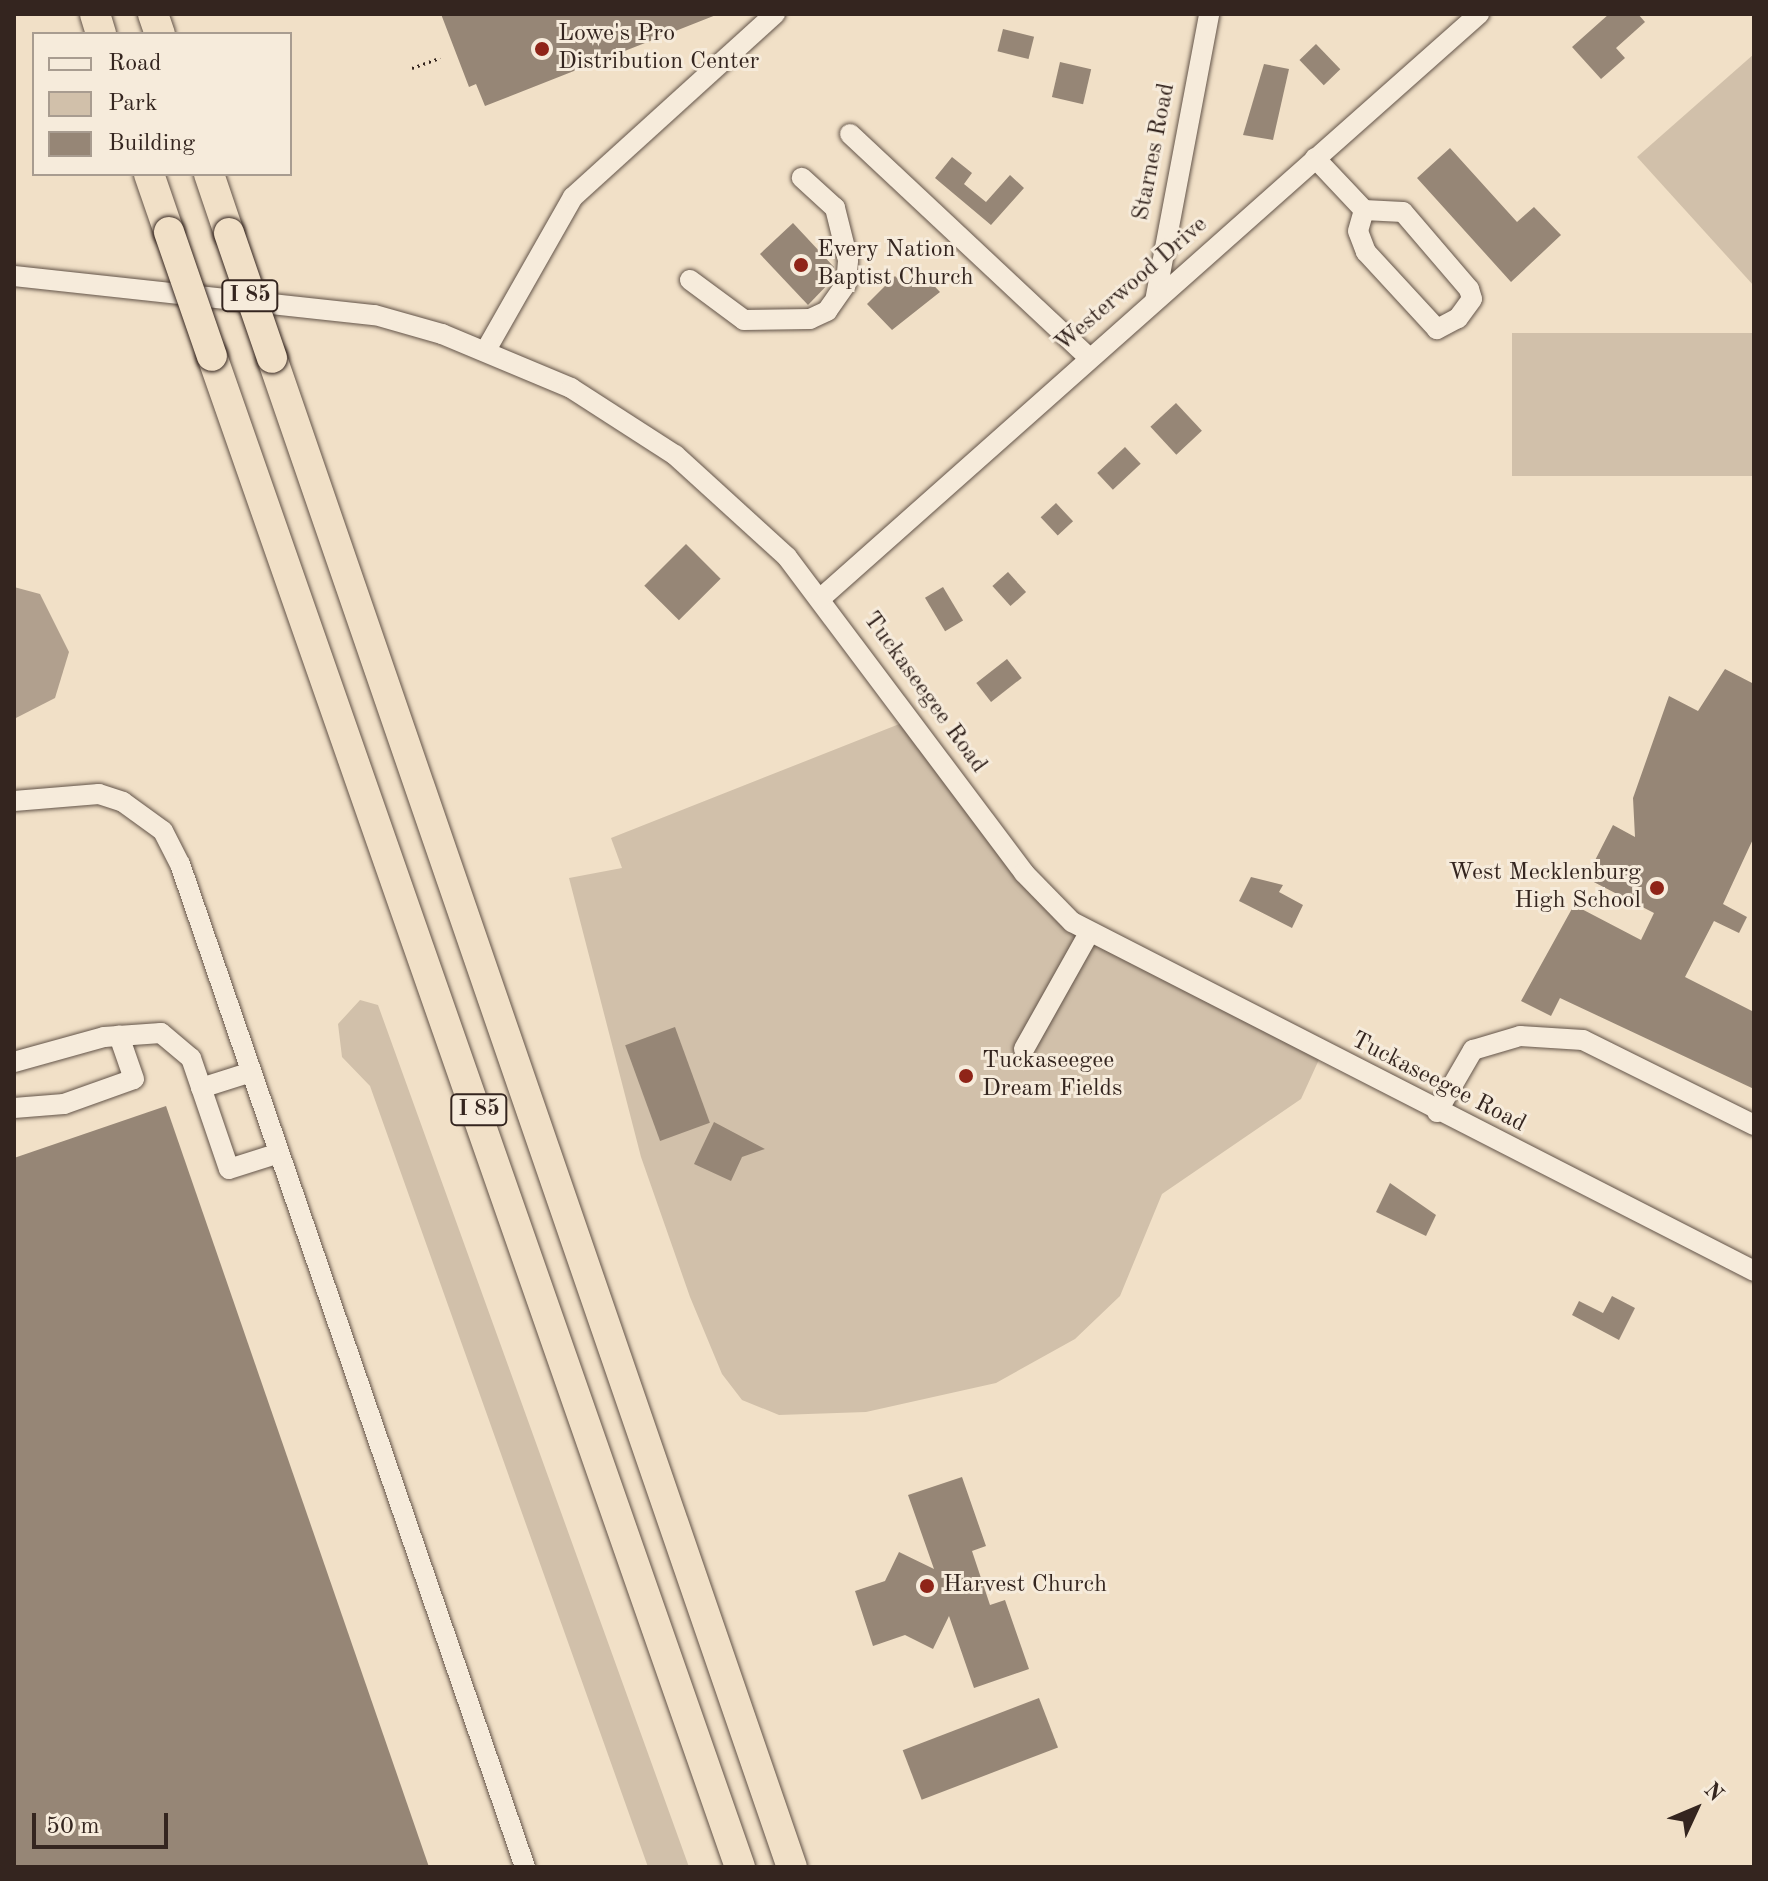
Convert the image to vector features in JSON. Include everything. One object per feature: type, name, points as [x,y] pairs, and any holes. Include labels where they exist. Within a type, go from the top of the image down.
[{"type":"highway","name":"I 85","points":[[150,176],[740,1867]]},
{"type":"highway","name":"I 85","points":[[210,176],[792,1867]]},
{"type":"street","points":[[486,350],[573,197],[775,14]]},
{"type":"street","name":"Starnes Road","points":[[1155,301],[1209,14]]},
{"type":"street","name":"Westerwood Drive","points":[[821,598],[1479,14]]},
{"type":"street","points":[[850,134],[1089,358]]},
{"type":"street","points":[[1315,158],[1364,210],[1403,212],[1469,289],[1472,299],[1458,318],[1437,329],[1366,252],[1358,231],[1364,210]]},
{"type":"street","points":[[690,280],[744,320],[810,319],[827,311],[846,284],[848,260],[835,208],[802,178]]},
{"type":"street","name":"Tuckaseegee Road","points":[[14,276],[301,302],[375,315],[486,350],[571,388],[675,455],[745,514],[821,598],[1024,873],[1089,933],[1754,1271]]},
{"type":"street","points":[[14,801],[99,794],[145,814],[163,831],[251,1072],[525,1867]]},
{"type":"street","points":[[1024,1049],[1089,933]]},
{"type":"street","points":[[14,1062],[119,1036],[173,1037],[201,1088],[229,1169],[279,1153]]},
{"type":"street","points":[[14,1108],[64,1104],[134,1079],[119,1036]]},
{"type":"street","points":[[1437,1112],[1473,1050],[1520,1036],[1583,1040],[1754,1125]]},
{"type":"street","points":[[201,1088],[251,1072]]},
{"type":"path","points":[[412,68],[440,58]]},
{"type":"green space","points":[[1754,54],[1754,286],[1637,157]]},
{"type":"green space","points":[[1512,333],[1754,333],[1754,476],[1512,476]]},
{"type":"green space","name":"Tuckaseegee Dream Fields","points":[[912,719],[1072,922],[1322,1053],[1301,1099],[1162,1194],[1120,1296],[1075,1339],[996,1383],[866,1412],[779,1415],[742,1400],[722,1374],[690,1297],[641,1157],[569,878],[622,868],[611,838]]},
{"type":"green space","points":[[360,1000],[378,1005],[689,1867],[648,1867],[370,1086],[342,1057],[338,1024]]},
{"type":"shaded area","points":[[14,587],[40,594],[69,652],[55,698],[14,719]]},
{"type":"building","name":"Lowe's Pro Distribution Center","points":[[441,14],[716,15],[485,106],[476,84],[469,87]]},
{"type":"building","points":[[1609,14],[1638,14],[1645,22],[1616,48],[1625,58],[1601,79],[1572,47]]},
{"type":"building","points":[[1003,29],[1034,37],[1028,59],[997,51]]},
{"type":"building","points":[[1316,44],[1340,69],[1324,85],[1299,60]]},
{"type":"building","points":[[1060,62],[1091,69],[1083,104],[1052,97]]},
{"type":"building","points":[[1264,64],[1289,69],[1273,140],[1243,135]]},
{"type":"building","points":[[1450,148],[1517,222],[1534,207],[1561,235],[1511,282],[1417,178]]},
{"type":"building","points":[[952,157],[972,173],[964,184],[986,202],[1010,175],[1024,188],[991,225],[935,178]]},
{"type":"building","name":"Every Nation Baptist Church","points":[[793,223],[834,267],[833,279],[808,305],[760,254]]},
{"type":"building","points":[[919,270],[940,292],[892,330],[867,304],[895,276],[904,285]]},
{"type":"building","points":[[1176,403],[1202,431],[1176,455],[1150,427]]},
{"type":"building","points":[[1125,447],[1141,464],[1113,490],[1097,473]]},
{"type":"building","points":[[1056,503],[1073,521],[1058,536],[1041,517]]},
{"type":"building","points":[[686,544],[721,579],[679,620],[644,586]]},
{"type":"building","points":[[1008,572],[1026,592],[1010,606],[992,586]]},
{"type":"building","points":[[943,587],[963,620],[945,631],[925,598]]},
{"type":"building","points":[[1007,659],[1022,678],[991,702],[976,683]]},
{"type":"building","name":"West Mecklenburg High School","points":[[1725,669],[1754,684],[1754,837],[1723,904],[1747,917],[1739,933],[1714,921],[1685,977],[1754,1012],[1754,1089],[1560,998],[1551,1016],[1521,1001],[1574,905],[1641,940],[1654,913],[1586,878],[1613,825],[1635,837],[1633,798],[1669,696],[1698,711]]},
{"type":"building","points":[[1251,877],[1283,885],[1279,892],[1303,905],[1292,928],[1239,901]]},
{"type":"building","points":[[675,1027],[710,1123],[660,1141],[625,1045]]},
{"type":"building","points":[[166,1106],[429,1867],[14,1867],[14,1158]]},
{"type":"building","points":[[714,1122],[765,1149],[742,1157],[731,1181],[694,1164]]},
{"type":"building","points":[[1390,1183],[1436,1215],[1426,1236],[1376,1212]]},
{"type":"building","points":[[1612,1296],[1635,1308],[1619,1340],[1572,1315],[1579,1301],[1603,1313]]},
{"type":"building","name":"Harvest Church","points":[[962,1477],[986,1546],[972,1551],[990,1605],[1005,1600],[1029,1669],[974,1688],[949,1616],[933,1649],[905,1635],[873,1646],[855,1591],[885,1581],[899,1552],[934,1569],[908,1495]]},
{"type":"building","points":[[1039,1698],[1058,1747],[922,1800],[903,1750]]},
{"type":"place","name":"Lowe's Pro Distribution Center","points":[[542,49]]},
{"type":"place","name":"Every Nation Baptist Church","points":[[801,265]]},
{"type":"place","name":"West Mecklenburg High School","points":[[1657,888]]},
{"type":"place","name":"Tuckaseegee Dream Fields","points":[[966,1076]]},
{"type":"place","name":"Harvest Church","points":[[927,1586]]}]
